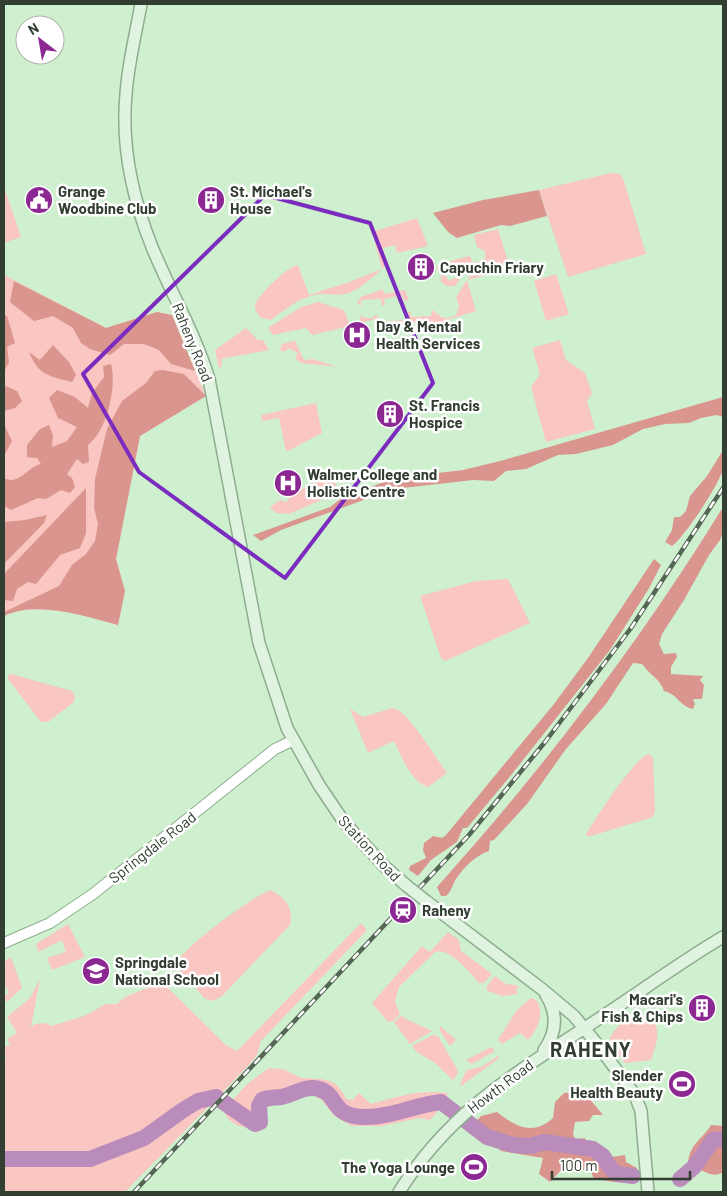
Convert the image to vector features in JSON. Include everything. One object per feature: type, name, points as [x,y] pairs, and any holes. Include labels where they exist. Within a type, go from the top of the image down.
[{"type":"main road","name":"Raheny Road","points":[[141,4],[126,93],[125,130],[127,164],[140,214],[152,248],[194,340],[209,379],[259,643],[287,728],[294,740]]},
{"type":"main road","name":"Station Road","points":[[294,740],[319,785],[344,822],[384,866],[574,1016],[625,1080],[638,1102],[642,1115],[648,1192]]},
{"type":"main road","name":"Howth Road","points":[[399,1192],[420,1162],[465,1112],[488,1092],[532,1061],[723,937]]},
{"type":"main road","name":"Station Road","points":[[532,1061],[550,1042],[555,1027],[552,1008],[542,990]]},
{"type":"street","name":"Springdale Road","points":[[4,943],[50,923],[93,894],[275,749],[294,740]]},
{"type":"highlighted area","points":[[265,195],[370,223],[433,383],[285,578],[139,472],[83,374]]},
{"type":"shaded area","points":[[611,173],[620,174],[624,181],[646,254],[568,277],[539,190]]},
{"type":"shaded area","points":[[539,190],[547,216],[510,226],[501,225],[457,238],[448,232],[433,213],[483,200]]},
{"type":"shaded area","points":[[4,191],[21,237],[4,243]]},
{"type":"shaded area","points":[[417,218],[428,246],[397,253],[395,245],[383,248],[385,261],[382,269],[372,232]]},
{"type":"shaded area","points":[[498,229],[508,261],[498,272],[467,280],[471,274],[467,272],[474,262],[482,262],[485,257],[485,251],[477,247],[474,235]]},
{"type":"shaded area","points":[[470,256],[472,261],[461,277],[437,270],[439,264]]},
{"type":"shaded area","points":[[298,265],[309,295],[382,269],[354,291],[308,297],[295,303],[271,320],[261,318],[255,308],[260,296],[273,283],[287,271]]},
{"type":"shaded area","points":[[556,274],[569,314],[546,321],[534,281]]},
{"type":"shaded area","points":[[4,275],[106,328],[157,312],[172,315],[206,396],[140,436],[116,559],[125,591],[118,625],[76,614],[45,609],[17,611],[4,616]]},
{"type":"shaded area","points":[[441,275],[446,276],[449,281],[454,278],[460,279],[455,286],[447,286],[441,282]]},
{"type":"shaded area","points":[[467,280],[476,311],[441,322],[377,324],[375,319],[361,323],[360,318],[363,314],[363,318],[372,318],[377,314],[378,322],[408,320],[408,312],[410,311],[411,317],[431,316],[432,310],[443,317],[452,317],[456,315],[459,306],[456,297]]},
{"type":"shaded area","points":[[14,281],[106,328],[157,312],[172,315],[195,371],[171,364],[159,350],[144,344],[124,344],[110,355],[90,349],[81,343],[73,328],[53,316],[34,321],[10,302]]},
{"type":"shaded area","points":[[383,289],[384,294],[405,290],[409,300],[404,301],[402,295],[384,299],[385,305],[382,306],[381,299],[361,300],[361,306],[357,303],[361,297]]},
{"type":"shaded area","points":[[318,302],[344,310],[350,326],[312,335],[306,328],[273,335],[268,328],[301,307]]},
{"type":"shaded area","points":[[4,315],[7,316],[15,343],[7,347],[9,362],[4,372]]},
{"type":"shaded area","points":[[246,328],[258,340],[263,340],[269,350],[221,359],[222,366],[219,368],[215,350]]},
{"type":"shaded area","points":[[560,340],[566,360],[585,373],[592,393],[587,401],[595,429],[546,442],[531,387],[540,374],[532,348]]},
{"type":"shaded area","points":[[295,341],[304,360],[313,359],[337,367],[301,363],[295,358],[298,353],[289,348],[284,352],[280,350],[282,344]]},
{"type":"shaded area","points":[[53,345],[69,362],[76,375],[72,382],[46,374],[37,366],[29,352],[40,360]]},
{"type":"shaded area","points":[[111,364],[113,384],[109,408],[100,430],[88,445],[89,462],[83,464],[77,459],[67,474],[72,478],[75,487],[70,493],[61,490],[46,499],[38,498],[11,510],[4,506],[4,478],[14,480],[41,464],[37,458],[27,457],[27,445],[40,429],[49,425],[53,435],[52,447],[67,441],[77,427],[58,418],[49,398],[57,390],[75,397],[88,408],[92,393],[104,377],[103,366]]},
{"type":"shaded area","points":[[163,370],[184,374],[206,396],[140,436],[116,559],[125,591],[118,625],[76,614],[45,609],[17,611],[4,616],[4,612],[59,586],[72,565],[86,554],[95,541],[98,524],[94,508],[95,479],[107,429],[122,401],[146,383],[155,371]]},
{"type":"shaded area","points":[[6,386],[17,391],[22,401],[15,408],[4,411],[4,387]]},
{"type":"shaded area","points":[[723,397],[723,417],[717,415],[701,418],[689,423],[665,424],[643,429],[613,445],[576,454],[558,455],[526,469],[506,471],[494,481],[473,480],[394,489],[281,530],[261,541],[253,535],[330,507],[343,497],[395,478],[463,470],[504,460]]},
{"type":"shaded area","points":[[316,403],[322,433],[290,450],[286,451],[279,418],[262,421],[261,415]]},
{"type":"shaded area","points":[[4,424],[12,441],[4,456]]},
{"type":"shaded area","points":[[723,450],[723,469],[709,497],[678,541],[672,546],[665,542],[672,530],[674,517],[680,517],[686,511],[690,496],[707,476]]},
{"type":"shaded area","points":[[333,469],[337,493],[289,514],[276,513],[270,507],[280,500],[286,502],[294,493],[314,483],[314,480]]},
{"type":"shaded area","points":[[86,488],[86,533],[80,548],[60,555],[36,584],[28,582],[17,589],[13,601],[4,600],[4,574]]},
{"type":"shaded area","points":[[723,507],[723,532],[720,540],[662,634],[659,644],[664,654],[676,653],[677,657],[671,667],[671,674],[703,676],[700,680],[704,685],[702,699],[693,699],[695,704],[693,709],[688,708],[673,695],[664,691],[660,683],[642,664],[633,663],[606,704],[566,749],[527,804],[494,840],[490,841],[489,851],[471,862],[456,879],[448,894],[441,896],[437,887],[515,797],[589,703],[658,607]]},
{"type":"shaded area","points":[[47,515],[44,523],[4,564],[4,522]]},
{"type":"shaded area","points":[[654,559],[661,565],[648,590],[610,650],[512,774],[467,828],[463,828],[457,842],[431,860],[418,876],[409,870],[410,866],[426,858],[423,850],[424,843],[433,836],[442,838],[446,835],[554,704],[588,658]]},
{"type":"shaded area","points":[[508,579],[530,623],[445,661],[441,658],[420,596],[476,581]]},
{"type":"shaded area","points":[[11,674],[72,691],[75,696],[74,702],[48,722],[41,722],[8,679],[8,675]]},
{"type":"shaded area","points":[[392,708],[406,716],[447,773],[428,787],[417,780],[412,774],[394,741],[368,753],[350,709],[363,717]]},
{"type":"shaded area","points":[[648,754],[653,757],[655,811],[653,817],[588,837],[586,834],[615,790],[633,767]]},
{"type":"shaded area","points":[[270,890],[280,896],[287,904],[291,913],[290,925],[221,997],[212,1001],[204,998],[178,968],[178,960],[221,922]]},
{"type":"shaded area","points":[[361,923],[367,930],[261,1041],[257,1055],[248,1066],[125,1192],[4,1192],[4,1061],[6,1060],[4,1048],[10,1044],[7,1039],[17,1033],[7,1017],[30,998],[40,979],[31,1027],[35,1024],[46,1023],[51,1026],[84,1016],[106,1004],[117,1004],[125,997],[157,985],[168,988],[226,1045],[237,1051]]},
{"type":"shaded area","points":[[68,924],[85,957],[52,970],[47,958],[66,952],[62,940],[38,952],[36,944]]},
{"type":"shaded area","points":[[448,932],[459,940],[461,951],[492,974],[484,983],[479,983],[453,957],[440,951],[435,952],[399,987],[395,1002],[400,1014],[393,1021],[388,1022],[372,1003],[422,946],[430,952]]},
{"type":"shaded area","points":[[11,957],[22,988],[7,1002],[4,997],[9,992],[4,984],[4,962]]},
{"type":"shaded area","points":[[495,976],[506,984],[516,985],[518,987],[516,991],[518,994],[502,996],[488,991],[486,987]]},
{"type":"shaded area","points":[[531,998],[536,1000],[540,1010],[539,1021],[534,1031],[528,1040],[520,1033],[502,1044],[498,1040],[516,1011]]},
{"type":"shaded area","points":[[402,1015],[404,1018],[432,1031],[410,1044],[394,1022]]},
{"type":"shaded area","points":[[642,1016],[649,1018],[657,1028],[657,1041],[651,1060],[625,1063],[612,1046],[610,1038],[623,1023],[632,1018]]},
{"type":"shaded area","points":[[440,1026],[456,1040],[450,1046],[440,1031]]},
{"type":"shaded area","points":[[432,1035],[438,1036],[457,1069],[458,1073],[453,1080],[435,1063],[417,1052],[412,1046]]},
{"type":"shaded area","points":[[491,1047],[495,1051],[472,1064],[466,1060]]},
{"type":"shaded area","points":[[498,1056],[499,1058],[461,1086],[460,1084],[467,1070],[481,1067]]},
{"type":"shaded area","points":[[269,1068],[283,1069],[298,1077],[329,1081],[338,1086],[346,1099],[353,1100],[359,1093],[371,1104],[399,1096],[428,1092],[447,1093],[447,1101],[430,1120],[419,1118],[382,1126],[352,1126],[333,1115],[322,1100],[300,1088],[282,1095],[271,1095],[263,1103],[260,1124],[251,1127],[236,1125],[225,1114],[233,1100]]},
{"type":"shaded area","points":[[583,1091],[603,1115],[593,1115],[589,1121],[575,1122],[573,1134],[575,1139],[585,1138],[587,1144],[601,1147],[611,1157],[625,1155],[626,1162],[637,1168],[635,1183],[594,1179],[590,1170],[563,1168],[550,1182],[539,1174],[543,1158],[501,1151],[495,1145],[480,1141],[469,1133],[468,1129],[481,1116],[497,1112],[518,1125],[532,1128],[538,1127],[546,1124],[553,1118],[555,1102],[564,1093]]},
{"type":"shaded area","points":[[711,1125],[723,1126],[723,1172],[714,1175],[688,1162],[694,1145]]},
{"type":"waterway","points":[[4,1159],[90,1159],[144,1138],[198,1101],[216,1097],[255,1124],[260,1122],[259,1106],[262,1100],[314,1088],[330,1096],[345,1113],[362,1117],[382,1116],[441,1102],[487,1137],[514,1145],[531,1146],[544,1142],[593,1149],[603,1156],[610,1168],[617,1174],[633,1176]]},
{"type":"waterway","points":[[680,1179],[694,1167],[713,1140],[723,1139]]},
{"type":"railway","points":[[134,1192],[469,835],[545,742],[631,628],[723,488]]},
{"type":"place","name":"Grange Woodbine Club","points":[[39,200]]},
{"type":"place","name":"St. Michael's House","points":[[211,200]]},
{"type":"place","name":"Capuchin Friary","points":[[421,267]]},
{"type":"place","name":"Day & Mental Health Services","points":[[357,335]]},
{"type":"place","name":"St. Francis Hospice","points":[[390,414]]},
{"type":"place","name":"Walmer College and Holistic Centre","points":[[288,483]]},
{"type":"place","name":"Raheny","points":[[403,910]]},
{"type":"place","name":"Springdale National School","points":[[96,971]]},
{"type":"place","name":"Macari's Fish & Chips","points":[[702,1008]]},
{"type":"place","name":"Slender Health Beauty","points":[[682,1084]]},
{"type":"place","name":"The Yoga Lounge","points":[[474,1167]]},
{"type":"district","name":"RAHENY","points":[[591,1049]]}]
